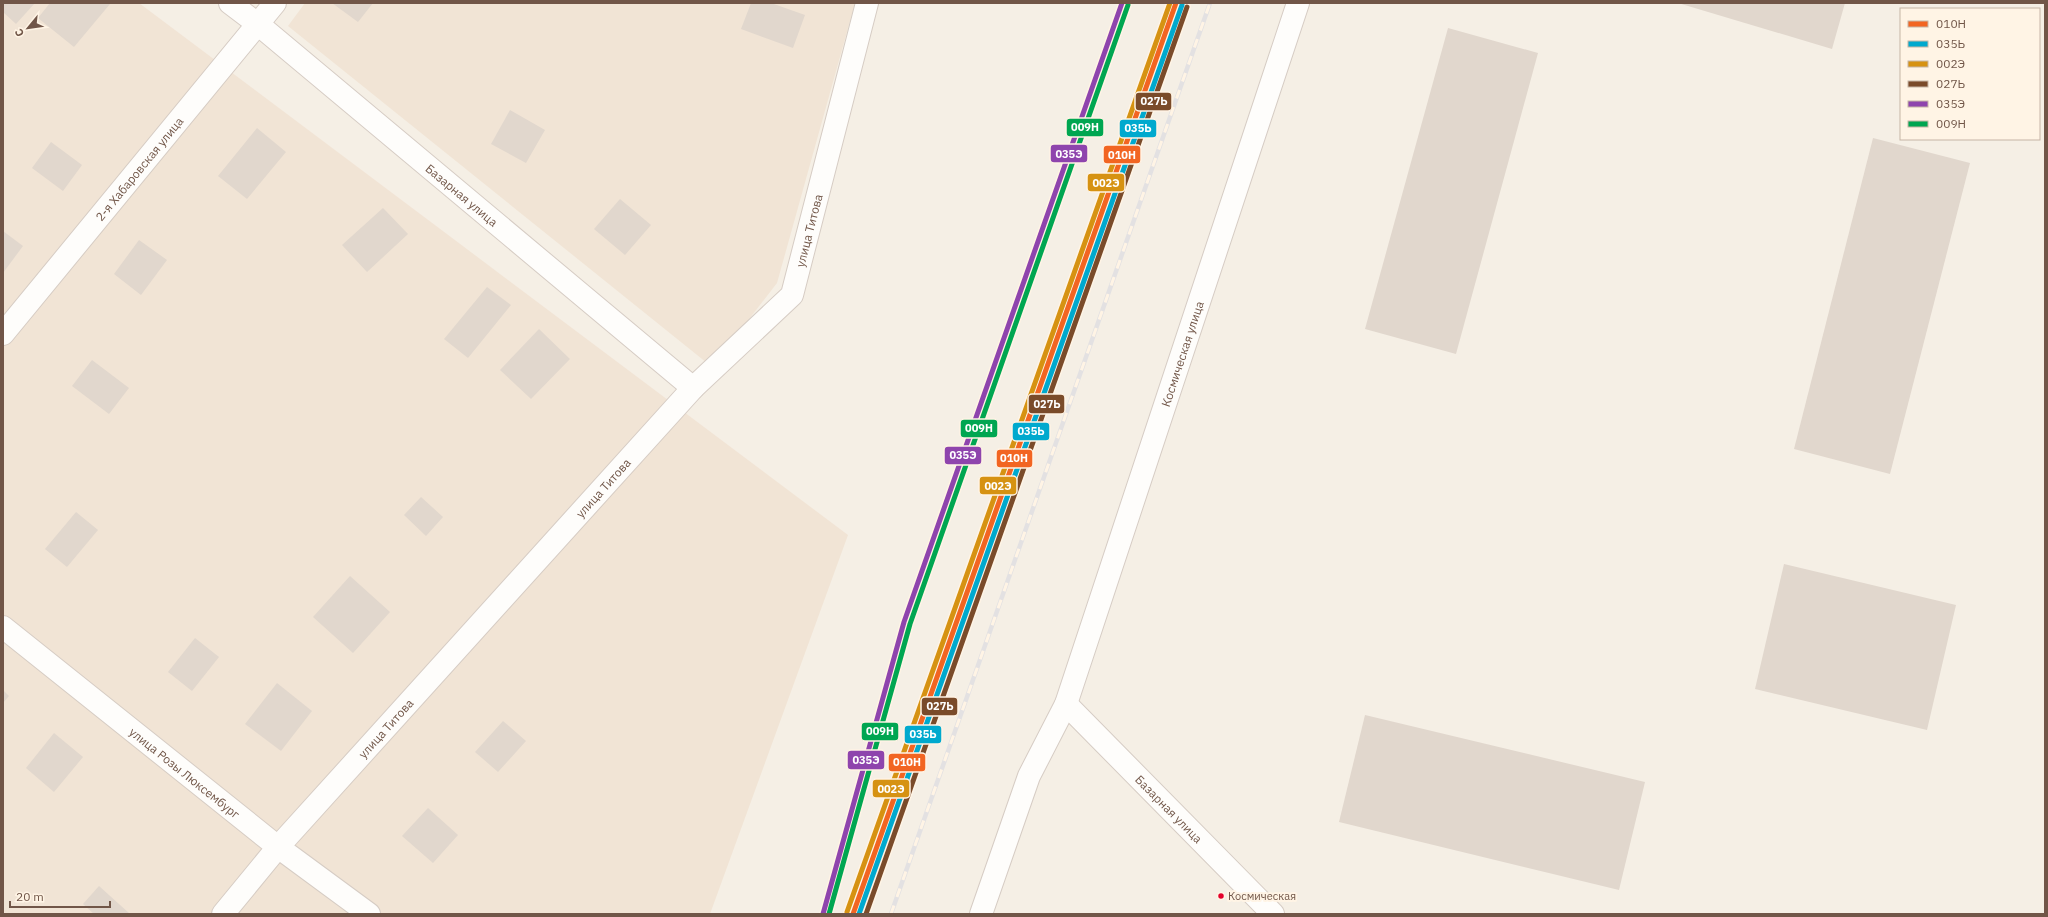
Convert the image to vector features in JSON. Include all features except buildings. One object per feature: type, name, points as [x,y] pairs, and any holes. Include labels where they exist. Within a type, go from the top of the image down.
[{"type":"street","name":"Базарная улица","points":[[230,3],[259,25],[693,388]]},
{"type":"street","name":"2-я Хабаровская улица","points":[[3,334],[259,25],[275,3]]},
{"type":"street","name":"улица Титова","points":[[223,914],[278,847],[693,388],[792,295],[867,3]]},
{"type":"street","name":"Космическая улица","points":[[981,914],[1029,776],[1066,704],[1298,3]]},
{"type":"street","name":"улица Розы Люксембург","points":[[3,627],[278,847],[369,914]]},
{"type":"street","name":"Базарная улица","points":[[1066,704],[1273,914]]},
{"type":"shaded area","points":[[3,3],[139,3],[848,535],[710,914],[3,914]]},
{"type":"shaded area","points":[[305,3],[855,3],[777,283],[712,367],[288,26]]},
{"type":"railway","points":[[891,914],[1210,3]]},
{"type":"transit line","name":"035Э","points":[[823,914],[904,622],[1122,3]]},
{"type":"transit line","name":"002Э","points":[[847,912],[1170,3]]},
{"type":"transit line","name":"010Н","points":[[853,914],[1176,3]]},
{"type":"transit line","name":"009Н","points":[[829,914],[910,624],[1128,5]]},
{"type":"transit line","name":"035Ь","points":[[859,914],[1182,5]]},
{"type":"transit line","name":"027Ь","points":[[866,914],[1187,7]]},
{"type":"place","name":"Космическая","points":[[1221,896]]}]
